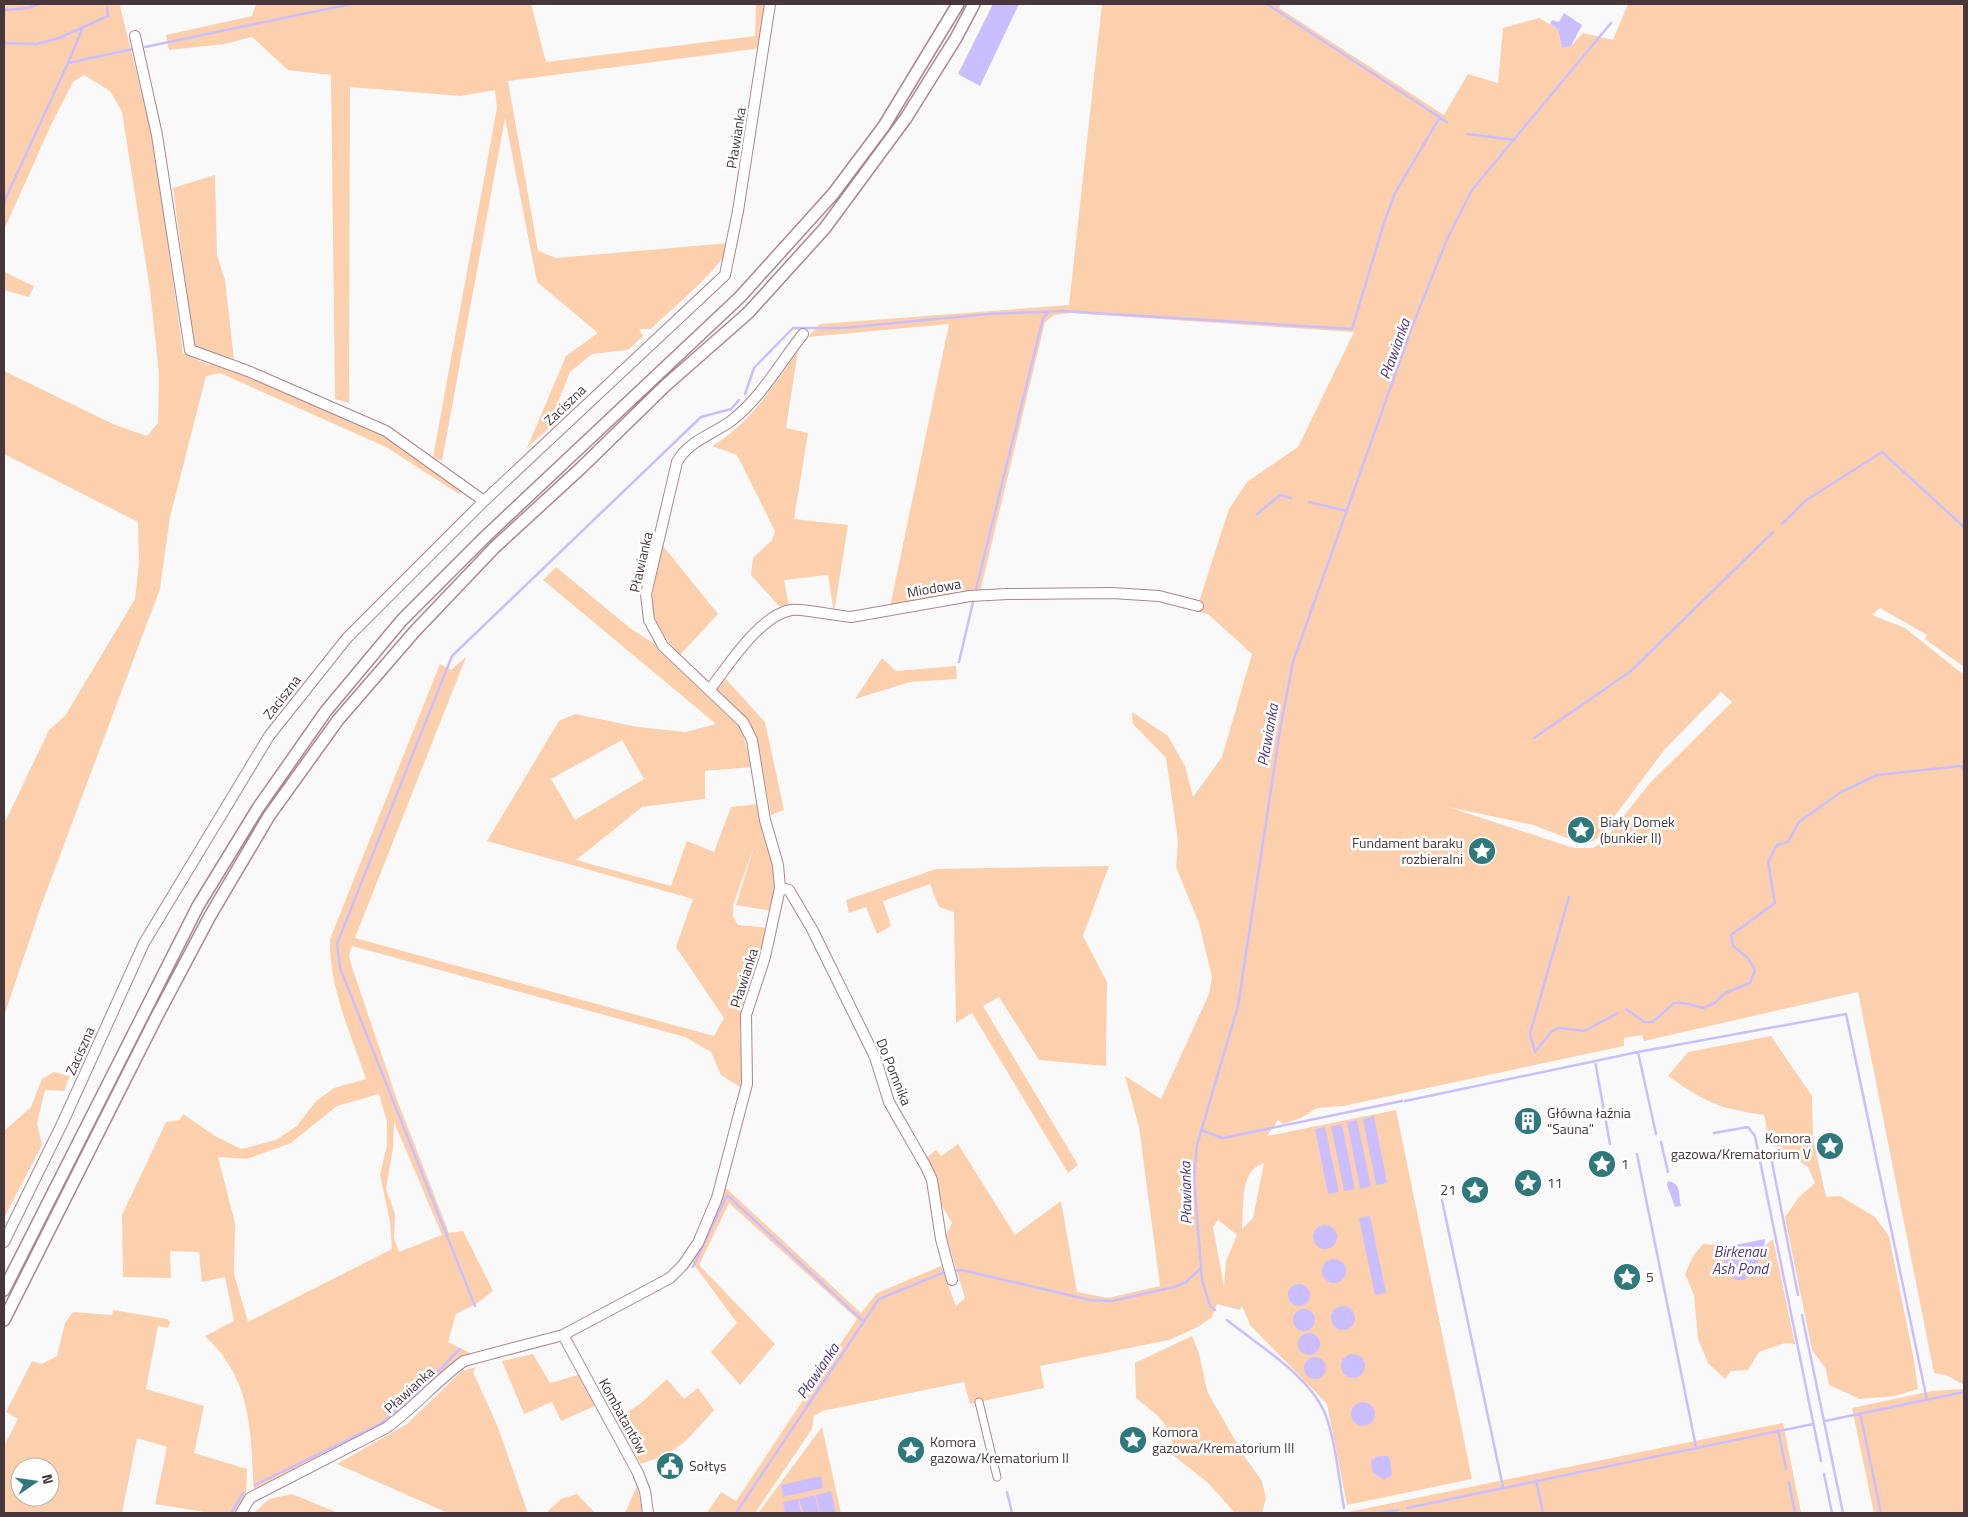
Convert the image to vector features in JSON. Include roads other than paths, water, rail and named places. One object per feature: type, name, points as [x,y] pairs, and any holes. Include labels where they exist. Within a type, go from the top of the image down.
[{"type":"street","name":"Pławianka","points":[[724,275],[738,211],[770,4]]},
{"type":"street","points":[[4,1290],[198,906],[258,808],[326,711],[402,620],[486,536],[740,297],[833,194],[884,126],[958,4]]},
{"type":"street","points":[[4,1320],[156,1018],[210,916],[269,816],[338,720],[415,631],[495,547],[581,468],[666,385],[748,313],[824,228],[906,118],[956,38],[974,4]]},
{"type":"street","points":[[135,36],[157,135],[190,350],[248,371],[386,431],[484,501]]},
{"type":"street","name":"Zaciszna","points":[[4,1242],[63,1122],[144,943],[269,736],[347,638],[484,501],[724,275]]},
{"type":"street","name":"Pławianka","points":[[241,1513],[250,1498],[386,1428],[403,1416],[450,1371],[464,1361],[563,1335],[670,1278],[684,1265],[698,1243],[717,1198],[748,1084],[746,1014],[765,957],[780,888],[778,865],[765,820],[752,740],[743,722],[663,646],[649,620],[646,594],[677,462],[682,451],[732,420],[759,394],[803,334]]},
{"type":"street","name":"Miodowa","points":[[710,689],[754,634],[777,615],[792,610],[851,617],[970,596],[1008,594],[1112,593],[1160,596],[1198,606]]},
{"type":"street","name":"Do Pomnika","points":[[780,888],[789,890],[812,929],[875,1057],[889,1102],[932,1180],[941,1239],[952,1280]]},
{"type":"street","name":"Kombatantów","points":[[563,1335],[641,1480],[648,1513]]},
{"type":"street","points":[[978,1402],[997,1476]]},
{"type":"water","points":[[993,4],[1019,4],[980,86],[958,74]]},
{"type":"water","points":[[1564,13],[1582,25],[1571,46],[1562,48],[1558,29],[1550,24],[1552,20],[1559,22]]},
{"type":"water","points":[[1374,1116],[1387,1183],[1376,1185],[1363,1119]]},
{"type":"water","points":[[1357,1120],[1371,1186],[1360,1189],[1347,1122]]},
{"type":"water","points":[[1342,1124],[1355,1189],[1344,1191],[1331,1126]]},
{"type":"water","points":[[1325,1127],[1339,1192],[1328,1194],[1315,1129]]},
{"type":"water","points":[[1668,1181],[1676,1184],[1679,1190],[1681,1206],[1675,1207],[1667,1185]]},
{"type":"water","points":[[1370,1216],[1386,1293],[1375,1295],[1359,1218]]},
{"type":"water","points":[[1325,1225],[1330,1226],[1336,1232],[1336,1242],[1330,1248],[1325,1249],[1320,1248],[1314,1242],[1313,1237],[1314,1232],[1320,1226]]},
{"type":"water","name":"Birkenau Ash Pond","points":[[1765,1239],[1761,1256],[1752,1271],[1745,1280],[1735,1280],[1725,1270],[1724,1258],[1729,1246]]},
{"type":"water","points":[[1334,1259],[1339,1260],[1345,1266],[1345,1276],[1339,1282],[1334,1283],[1329,1282],[1323,1276],[1322,1271],[1323,1266],[1329,1260]]},
{"type":"water","points":[[1299,1284],[1307,1287],[1310,1295],[1307,1303],[1299,1306],[1291,1303],[1288,1295],[1291,1287]]},
{"type":"water","points":[[1343,1306],[1348,1307],[1354,1313],[1354,1323],[1348,1329],[1343,1330],[1338,1329],[1332,1323],[1331,1318],[1332,1313],[1338,1307]]},
{"type":"water","points":[[1304,1309],[1312,1312],[1315,1320],[1312,1328],[1304,1331],[1296,1328],[1293,1320],[1296,1312]]},
{"type":"water","points":[[1309,1333],[1317,1336],[1320,1344],[1317,1352],[1309,1355],[1301,1352],[1298,1344],[1301,1336]]},
{"type":"water","points":[[1353,1354],[1358,1355],[1364,1361],[1364,1371],[1358,1377],[1353,1378],[1348,1377],[1342,1371],[1341,1366],[1342,1361],[1348,1355]]},
{"type":"water","points":[[1315,1357],[1323,1360],[1326,1368],[1323,1376],[1315,1379],[1307,1376],[1304,1368],[1307,1360]]},
{"type":"water","points":[[1363,1402],[1368,1403],[1374,1409],[1374,1419],[1368,1425],[1363,1426],[1358,1425],[1352,1419],[1351,1414],[1352,1409],[1358,1403]]},
{"type":"water","points":[[1379,1456],[1388,1456],[1390,1459],[1392,1475],[1384,1480],[1372,1472],[1371,1460]]},
{"type":"water","points":[[821,1476],[823,1488],[783,1497],[781,1485]]},
{"type":"water","points":[[831,1491],[836,1513],[820,1513],[816,1495]]},
{"type":"water","points":[[815,1495],[819,1513],[803,1513],[799,1499]]},
{"type":"water","points":[[798,1499],[801,1513],[785,1513],[783,1502]]},
{"type":"waterway","points":[[4,10],[28,8],[39,4]]},
{"type":"waterway","points":[[145,47],[351,4]]},
{"type":"waterway","points":[[1267,4],[1447,122]]},
{"type":"waterway","points":[[4,43],[37,44],[59,38],[108,16],[107,8]]},
{"type":"waterway","name":"Pławianka","points":[[1215,1310],[1210,1306],[1202,1280],[1194,1179],[1197,1145],[1238,1006],[1281,724],[1293,662],[1412,327],[1448,237],[1472,190],[1611,23]]},
{"type":"waterway","points":[[68,63],[83,27]]},
{"type":"waterway","points":[[4,202],[68,63],[133,49]]},
{"type":"waterway","points":[[745,394],[754,368],[793,328],[843,328],[989,314],[1062,311],[1352,329],[1395,193],[1440,117]]},
{"type":"waterway","points":[[1467,134],[1515,140]]},
{"type":"waterway","points":[[976,589],[1043,318],[1049,312]]},
{"type":"waterway","points":[[475,1306],[340,968],[337,944],[452,656],[701,417],[731,409],[739,400]]},
{"type":"waterway","points":[[1782,524],[1805,501],[1882,452],[1964,527]]},
{"type":"waterway","points":[[1257,514],[1280,495],[1291,498]]},
{"type":"waterway","points":[[1309,502],[1347,511]]},
{"type":"waterway","points":[[1534,738],[1631,671],[1773,532]]},
{"type":"waterway","points":[[959,662],[973,602]]},
{"type":"waterway","points":[[1626,1009],[1644,1022],[1653,1022],[1674,1003],[1685,1003],[1703,1008],[1715,1003],[1725,993],[1750,983],[1755,970],[1748,958],[1733,946],[1731,935],[1775,903],[1768,862],[1777,845],[1788,842],[1799,822],[1841,792],[1877,775],[1961,766],[1964,769]]},
{"type":"waterway","points":[[1569,897],[1530,1034],[1535,1052],[1552,1031],[1559,1028],[1584,1031],[1618,1013]]},
{"type":"waterway","points":[[1405,1101],[1638,1052],[1846,1014],[1927,1400]]},
{"type":"waterway","points":[[1638,1052],[1656,1134]]},
{"type":"waterway","points":[[1595,1061],[1610,1144]]},
{"type":"waterway","points":[[1201,1130],[1223,1138],[1402,1101]]},
{"type":"waterway","points":[[1714,1133],[1748,1127],[1755,1136],[1821,1461]]},
{"type":"waterway","points":[[1661,1142],[1668,1172]]},
{"type":"waterway","points":[[1637,1154],[1696,1447]]},
{"type":"waterway","points":[[1772,1162],[1798,1295]]},
{"type":"waterway","points":[[693,1267],[727,1195],[864,1322]]},
{"type":"waterway","points":[[1442,1200],[1503,1487]]},
{"type":"waterway","name":"Pławianka","points":[[954,1271],[962,1270],[1090,1300],[1112,1301],[1174,1287],[1186,1282],[1201,1268]]},
{"type":"waterway","name":"Pławianka","points":[[736,1513],[879,1299],[945,1272]]},
{"type":"waterway","points":[[1802,1315],[1843,1513]]},
{"type":"waterway","points":[[1227,1320],[1281,1361],[1317,1398],[1324,1411],[1331,1433],[1344,1508]]},
{"type":"waterway","points":[[255,1485],[380,1424],[405,1405],[460,1349]]},
{"type":"waterway","points":[[1825,1421],[1964,1392]]},
{"type":"waterway","points":[[1860,1413],[1881,1513]]},
{"type":"waterway","points":[[1407,1508],[1813,1424]]},
{"type":"waterway","points":[[1778,1430],[1786,1469]]},
{"type":"waterway","points":[[1824,1474],[1832,1513]]},
{"type":"waterway","points":[[1536,1480],[1543,1513]]},
{"type":"waterway","points":[[1789,1482],[1795,1513]]},
{"type":"waterway","points":[[1007,1492],[1012,1513]]},
{"type":"waterway","points":[[232,1512],[243,1493]]},
{"type":"waterway","points":[[1380,1513],[1398,1510]]},
{"type":"place","name":"Biały Domek (bunkier II)","points":[[1581,830]]},
{"type":"place","name":"Fundament baraku rozbieralni","points":[[1482,851]]},
{"type":"place","name":"Główna łaźnia \"Sauna\"","points":[[1528,1121]]},
{"type":"place","name":"Komora gazowa/Krematorium V","points":[[1830,1146]]},
{"type":"place","name":"1","points":[[1602,1164]]},
{"type":"place","name":"11","points":[[1528,1183]]},
{"type":"place","name":"21","points":[[1475,1190]]},
{"type":"place","name":"5","points":[[1627,1277]]},
{"type":"place","name":"Komora gazowa/Krematorium III","points":[[1133,1440]]},
{"type":"place","name":"Komora gazowa/Krematorium II","points":[[911,1450]]},
{"type":"place","name":"Sołtys","points":[[670,1466]]}]
